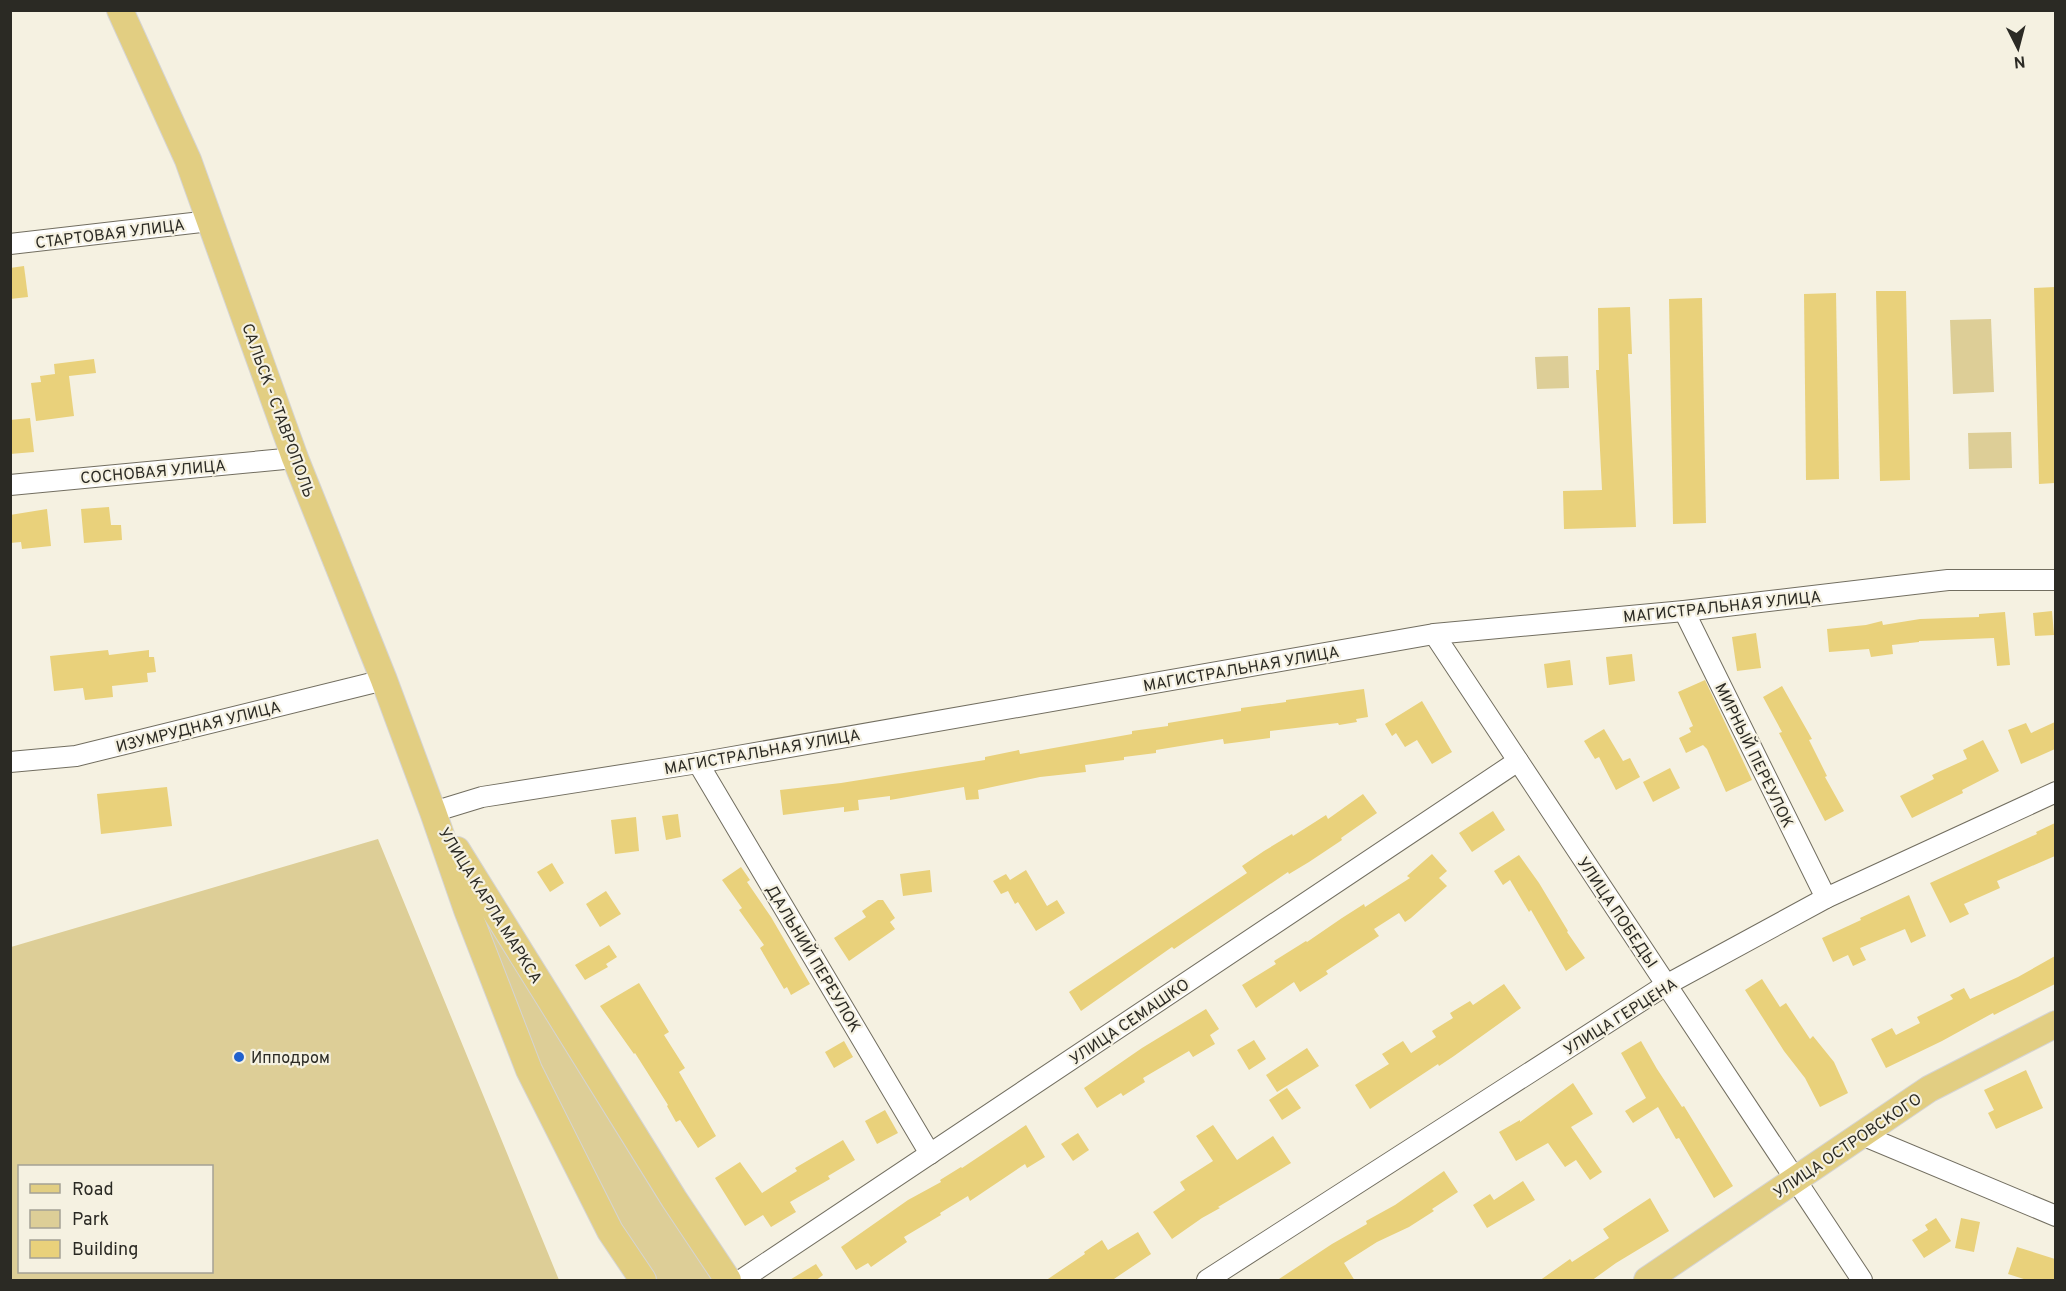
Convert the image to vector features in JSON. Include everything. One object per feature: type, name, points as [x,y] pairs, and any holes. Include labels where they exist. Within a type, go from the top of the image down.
[{"type":"main road","name":"САЛЬСК - СТАВРОПОЛЬ","points":[[120,10],[188,160],[295,458],[384,680],[433,812]]},
{"type":"main road","name":"УЛИЦА КАРЛА МАРКСА","points":[[433,812],[467,910],[529,1070],[610,1231],[643,1281]]},
{"type":"main road","name":"УЛИЦА КАРЛА МАРКСА","points":[[433,812],[674,1199],[729,1281]]},
{"type":"main road","name":"УЛИЦА ОСТРОВСКОГО","points":[[1647,1281],[1929,1089],[2055,1024]]},
{"type":"street","name":"СТАРТОВАЯ УЛИЦА","points":[[10,244],[210,221]]},
{"type":"street","name":"СОСНОВАЯ УЛИЦА","points":[[10,484],[295,458]]},
{"type":"street","name":"МАГИСТРАЛЬНАЯ УЛИЦА","points":[[433,812],[482,797],[698,763],[1434,634],[1684,611],[1948,580],[2055,580]]},
{"type":"street","name":"МИРНЫЙ ПЕРЕУЛОК","points":[[1684,611],[1826,898]]},
{"type":"street","name":"УЛИЦА ПОБЕДЫ","points":[[1434,634],[1862,1281]]},
{"type":"street","name":"ИЗУМРУДНАЯ УЛИЦА","points":[[10,762],[76,756],[384,680]]},
{"type":"street","name":"УЛИЦА СЕМАШКО","points":[[741,1281],[1518,761]]},
{"type":"street","name":"ДАЛЬНИЙ ПЕРЕУЛОК","points":[[698,763],[930,1154]]},
{"type":"street","name":"УЛИЦА ГЕРЦЕНА","points":[[1207,1281],[1666,985],[1826,898],[2055,792]]},
{"type":"street","points":[[1862,1135],[2055,1216]]},
{"type":"green space","points":[[1991,319],[1994,392],[1953,394],[1950,320]]},
{"type":"green space","points":[[1568,356],[1569,388],[1537,389],[1535,357]]},
{"type":"green space","points":[[2011,432],[2012,468],[1969,469],[1968,433]]},
{"type":"green space","points":[[433,812],[729,1280],[643,1280],[610,1231]]},
{"type":"green space","name":"Ипподром","points":[[378,839],[559,1280],[11,1280],[11,947]]},
{"type":"building","points":[[24,266],[28,297],[10,299],[10,268]]},
{"type":"building","points":[[2055,287],[2055,483],[2039,484],[2034,288]]},
{"type":"building","points":[[1876,291],[1906,291],[1910,480],[1880,481]]},
{"type":"building","points":[[1836,293],[1839,479],[1806,480],[1804,294]]},
{"type":"building","points":[[1702,298],[1706,523],[1673,524],[1669,299]]},
{"type":"building","points":[[1630,307],[1632,354],[1628,354],[1636,527],[1564,529],[1563,491],[1602,490],[1596,370],[1599,370],[1598,308]]},
{"type":"building","points":[[94,359],[96,373],[69,376],[74,416],[36,421],[31,383],[41,382],[40,376],[55,374],[54,364]]},
{"type":"building","points":[[30,418],[34,452],[10,454],[10,420]]},
{"type":"building","points":[[109,507],[111,525],[121,525],[122,540],[84,543],[81,509]]},
{"type":"building","points":[[47,509],[51,546],[22,549],[21,542],[10,543],[10,515]]},
{"type":"building","points":[[2052,611],[2054,635],[2035,636],[2033,613]]},
{"type":"building","points":[[2005,612],[2010,665],[1997,666],[1994,638],[1919,641],[1892,645],[1893,654],[1871,657],[1869,649],[1829,652],[1827,629],[1882,621],[1883,625],[1920,619],[1979,617],[1979,614]]},
{"type":"building","points":[[1756,633],[1761,668],[1737,671],[1732,637]]},
{"type":"building","points":[[108,650],[109,655],[149,650],[149,657],[154,657],[156,672],[147,673],[148,682],[112,686],[113,697],[85,700],[83,688],[54,691],[50,656]]},
{"type":"building","points":[[1632,654],[1635,681],[1609,685],[1606,657]]},
{"type":"building","points":[[1570,660],[1573,685],[1547,688],[1544,664]]},
{"type":"building","points":[[1705,680],[1752,780],[1726,792],[1707,749],[1703,745],[1686,753],[1679,738],[1691,732],[1689,728],[1693,726],[1678,692]]},
{"type":"building","points":[[1782,686],[1812,739],[1809,740],[1827,776],[1825,777],[1844,811],[1825,821],[1763,697]]},
{"type":"building","points":[[1364,689],[1368,717],[1356,719],[1357,722],[1270,731],[1270,738],[1224,744],[1223,739],[1156,750],[1156,753],[1124,757],[1124,760],[1085,765],[1086,772],[1040,777],[978,790],[979,799],[966,800],[964,787],[890,800],[890,796],[858,800],[859,810],[844,812],[844,807],[783,815],[780,790],[841,783],[985,760],[985,757],[1019,750],[1020,754],[1132,734],[1132,731],[1168,726],[1168,723],[1241,711],[1241,708]]},
{"type":"building","points":[[1422,701],[1452,752],[1432,764],[1417,740],[1405,747],[1396,733],[1392,736],[1385,724]]},
{"type":"building","points":[[2055,722],[2055,749],[2021,764],[2008,730],[2026,723],[2031,733]]},
{"type":"building","points":[[1604,729],[1623,761],[1630,758],[1640,777],[1616,790],[1599,757],[1595,759],[1584,741]]},
{"type":"building","points":[[1983,740],[1999,771],[1962,790],[1963,793],[1912,818],[1900,796],[1934,779],[1932,775],[1967,759],[1963,750]]},
{"type":"building","points":[[1670,768],[1680,788],[1653,802],[1643,782]]},
{"type":"building","points":[[167,787],[172,826],[101,834],[97,794]]},
{"type":"building","points":[[1363,794],[1377,813],[1341,838],[1342,840],[1289,874],[1288,872],[1174,949],[1172,947],[1081,1011],[1069,992],[1247,873],[1242,866],[1264,851],[1326,815],[1328,819]]},
{"type":"building","points":[[1493,811],[1505,830],[1472,852],[1459,833]]},
{"type":"building","points":[[678,814],[681,837],[666,840],[662,816]]},
{"type":"building","points":[[636,817],[639,851],[615,854],[611,820]]},
{"type":"building","points":[[2055,823],[2055,856],[1997,881],[2000,888],[1964,904],[1969,914],[1950,923],[1930,883],[2037,834],[2036,832]]},
{"type":"building","points":[[1432,854],[1447,871],[1439,878],[1447,886],[1411,918],[1405,922],[1399,913],[1374,929],[1379,936],[1326,971],[1328,974],[1300,992],[1294,982],[1256,1008],[1242,985],[1276,964],[1274,961],[1410,878],[1407,876]]},
{"type":"building","points":[[1519,855],[1585,958],[1566,971],[1531,910],[1529,912],[1510,880],[1503,885],[1494,871]]},
{"type":"building","points":[[552,863],[564,883],[550,892],[537,872]]},
{"type":"building","points":[[741,867],[750,880],[747,882],[771,917],[810,984],[791,995],[787,987],[784,989],[760,948],[764,945],[739,910],[742,908],[722,880]]},
{"type":"building","points":[[930,870],[932,892],[903,896],[900,874]]},
{"type":"building","points":[[1026,870],[1047,906],[1057,900],[1065,913],[1036,931],[1018,902],[1015,904],[1008,891],[1001,894],[993,881],[1006,874],[1010,880]]},
{"type":"building","points":[[606,891],[621,914],[600,927],[586,904]]},
{"type":"building","points":[[1909,895],[1926,936],[1911,943],[1905,929],[1860,948],[1866,960],[1853,966],[1848,955],[1833,962],[1822,938]]},
{"type":"building","points":[[878,900],[883,900],[895,918],[890,922],[895,929],[849,961],[834,938],[866,917],[862,911]]},
{"type":"building","points":[[609,945],[617,957],[606,964],[608,967],[585,980],[575,965]]},
{"type":"building","points":[[2055,956],[2055,984],[1886,1068],[1871,1039],[1892,1028],[1896,1035],[1920,1023],[1917,1017],[1953,999],[1950,995],[1964,988],[1970,999],[2018,977]]},
{"type":"building","points":[[1762,979],[1780,1007],[1786,1003],[1810,1039],[1813,1036],[1834,1062],[1848,1093],[1820,1107],[1805,1078],[1784,1051],[1745,990]]},
{"type":"building","points":[[639,983],[669,1032],[664,1035],[685,1068],[679,1072],[716,1136],[698,1148],[680,1120],[676,1122],[668,1105],[635,1053],[600,1006]]},
{"type":"building","points":[[1504,984],[1521,1008],[1454,1056],[1370,1109],[1355,1085],[1389,1064],[1382,1054],[1403,1041],[1411,1053],[1436,1037],[1432,1031],[1453,1018],[1450,1013],[1470,1001],[1473,1005]]},
{"type":"building","points":[[1206,1009],[1219,1029],[1210,1035],[1215,1044],[1193,1057],[1189,1051],[1143,1078],[1145,1082],[1123,1096],[1121,1093],[1097,1108],[1084,1088],[1142,1048]]},
{"type":"building","points":[[1254,1040],[1266,1059],[1249,1070],[1237,1050]]},
{"type":"building","points":[[844,1041],[853,1057],[834,1068],[825,1052]]},
{"type":"building","points":[[1641,1041],[1733,1186],[1714,1198],[1658,1107],[1633,1123],[1625,1111],[1646,1098],[1621,1053]]},
{"type":"building","points":[[1307,1048],[1319,1066],[1277,1092],[1266,1075]]},
{"type":"building","points":[[2026,1070],[2043,1108],[1996,1129],[1988,1113],[1994,1110],[1984,1090]]},
{"type":"building","points":[[1573,1083],[1593,1114],[1571,1127],[1602,1172],[1590,1180],[1576,1160],[1565,1167],[1548,1143],[1516,1161],[1499,1132],[1520,1120],[1520,1122]]},
{"type":"building","points":[[1287,1088],[1301,1108],[1282,1120],[1269,1100]]},
{"type":"building","points":[[885,1110],[898,1133],[877,1144],[865,1121]]},
{"type":"building","points":[[1026,1125],[1045,1157],[1027,1168],[1025,1164],[970,1201],[968,1196],[904,1237],[907,1242],[871,1267],[868,1263],[856,1270],[841,1247],[908,1200],[941,1182],[940,1180]]},
{"type":"building","points":[[1213,1125],[1237,1160],[1273,1136],[1291,1163],[1218,1207],[1220,1208],[1172,1239],[1153,1212],[1185,1190],[1180,1182],[1213,1161],[1196,1136]]},
{"type":"building","points":[[1078,1133],[1089,1150],[1073,1161],[1061,1144]]},
{"type":"building","points":[[843,1140],[855,1160],[828,1176],[830,1179],[790,1202],[796,1212],[771,1227],[763,1215],[745,1226],[715,1178],[740,1162],[762,1193],[797,1171],[795,1168]]},
{"type":"building","points":[[1444,1171],[1458,1192],[1409,1227],[1377,1242],[1344,1263],[1355,1281],[1276,1281],[1367,1224],[1366,1221],[1395,1205]]},
{"type":"building","points":[[1523,1181],[1535,1200],[1487,1228],[1473,1205],[1490,1194],[1494,1200]]},
{"type":"building","points":[[1650,1198],[1669,1231],[1591,1281],[1539,1281],[1570,1259],[1572,1262],[1609,1238],[1603,1229]]},
{"type":"building","points":[[1936,1218],[1951,1241],[1924,1258],[1912,1240],[1928,1230],[1925,1225]]},
{"type":"building","points":[[1961,1218],[1980,1222],[1974,1252],[1955,1248]]},
{"type":"building","points":[[1138,1232],[1151,1254],[1111,1281],[1045,1281],[1102,1240],[1108,1250]]},
{"type":"building","points":[[2017,1247],[2055,1259],[2055,1281],[2030,1281],[2008,1274]]},
{"type":"building","points":[[816,1264],[823,1275],[815,1281],[788,1281]]},
{"type":"place","name":"Ипподром","points":[[239,1057]]}]
